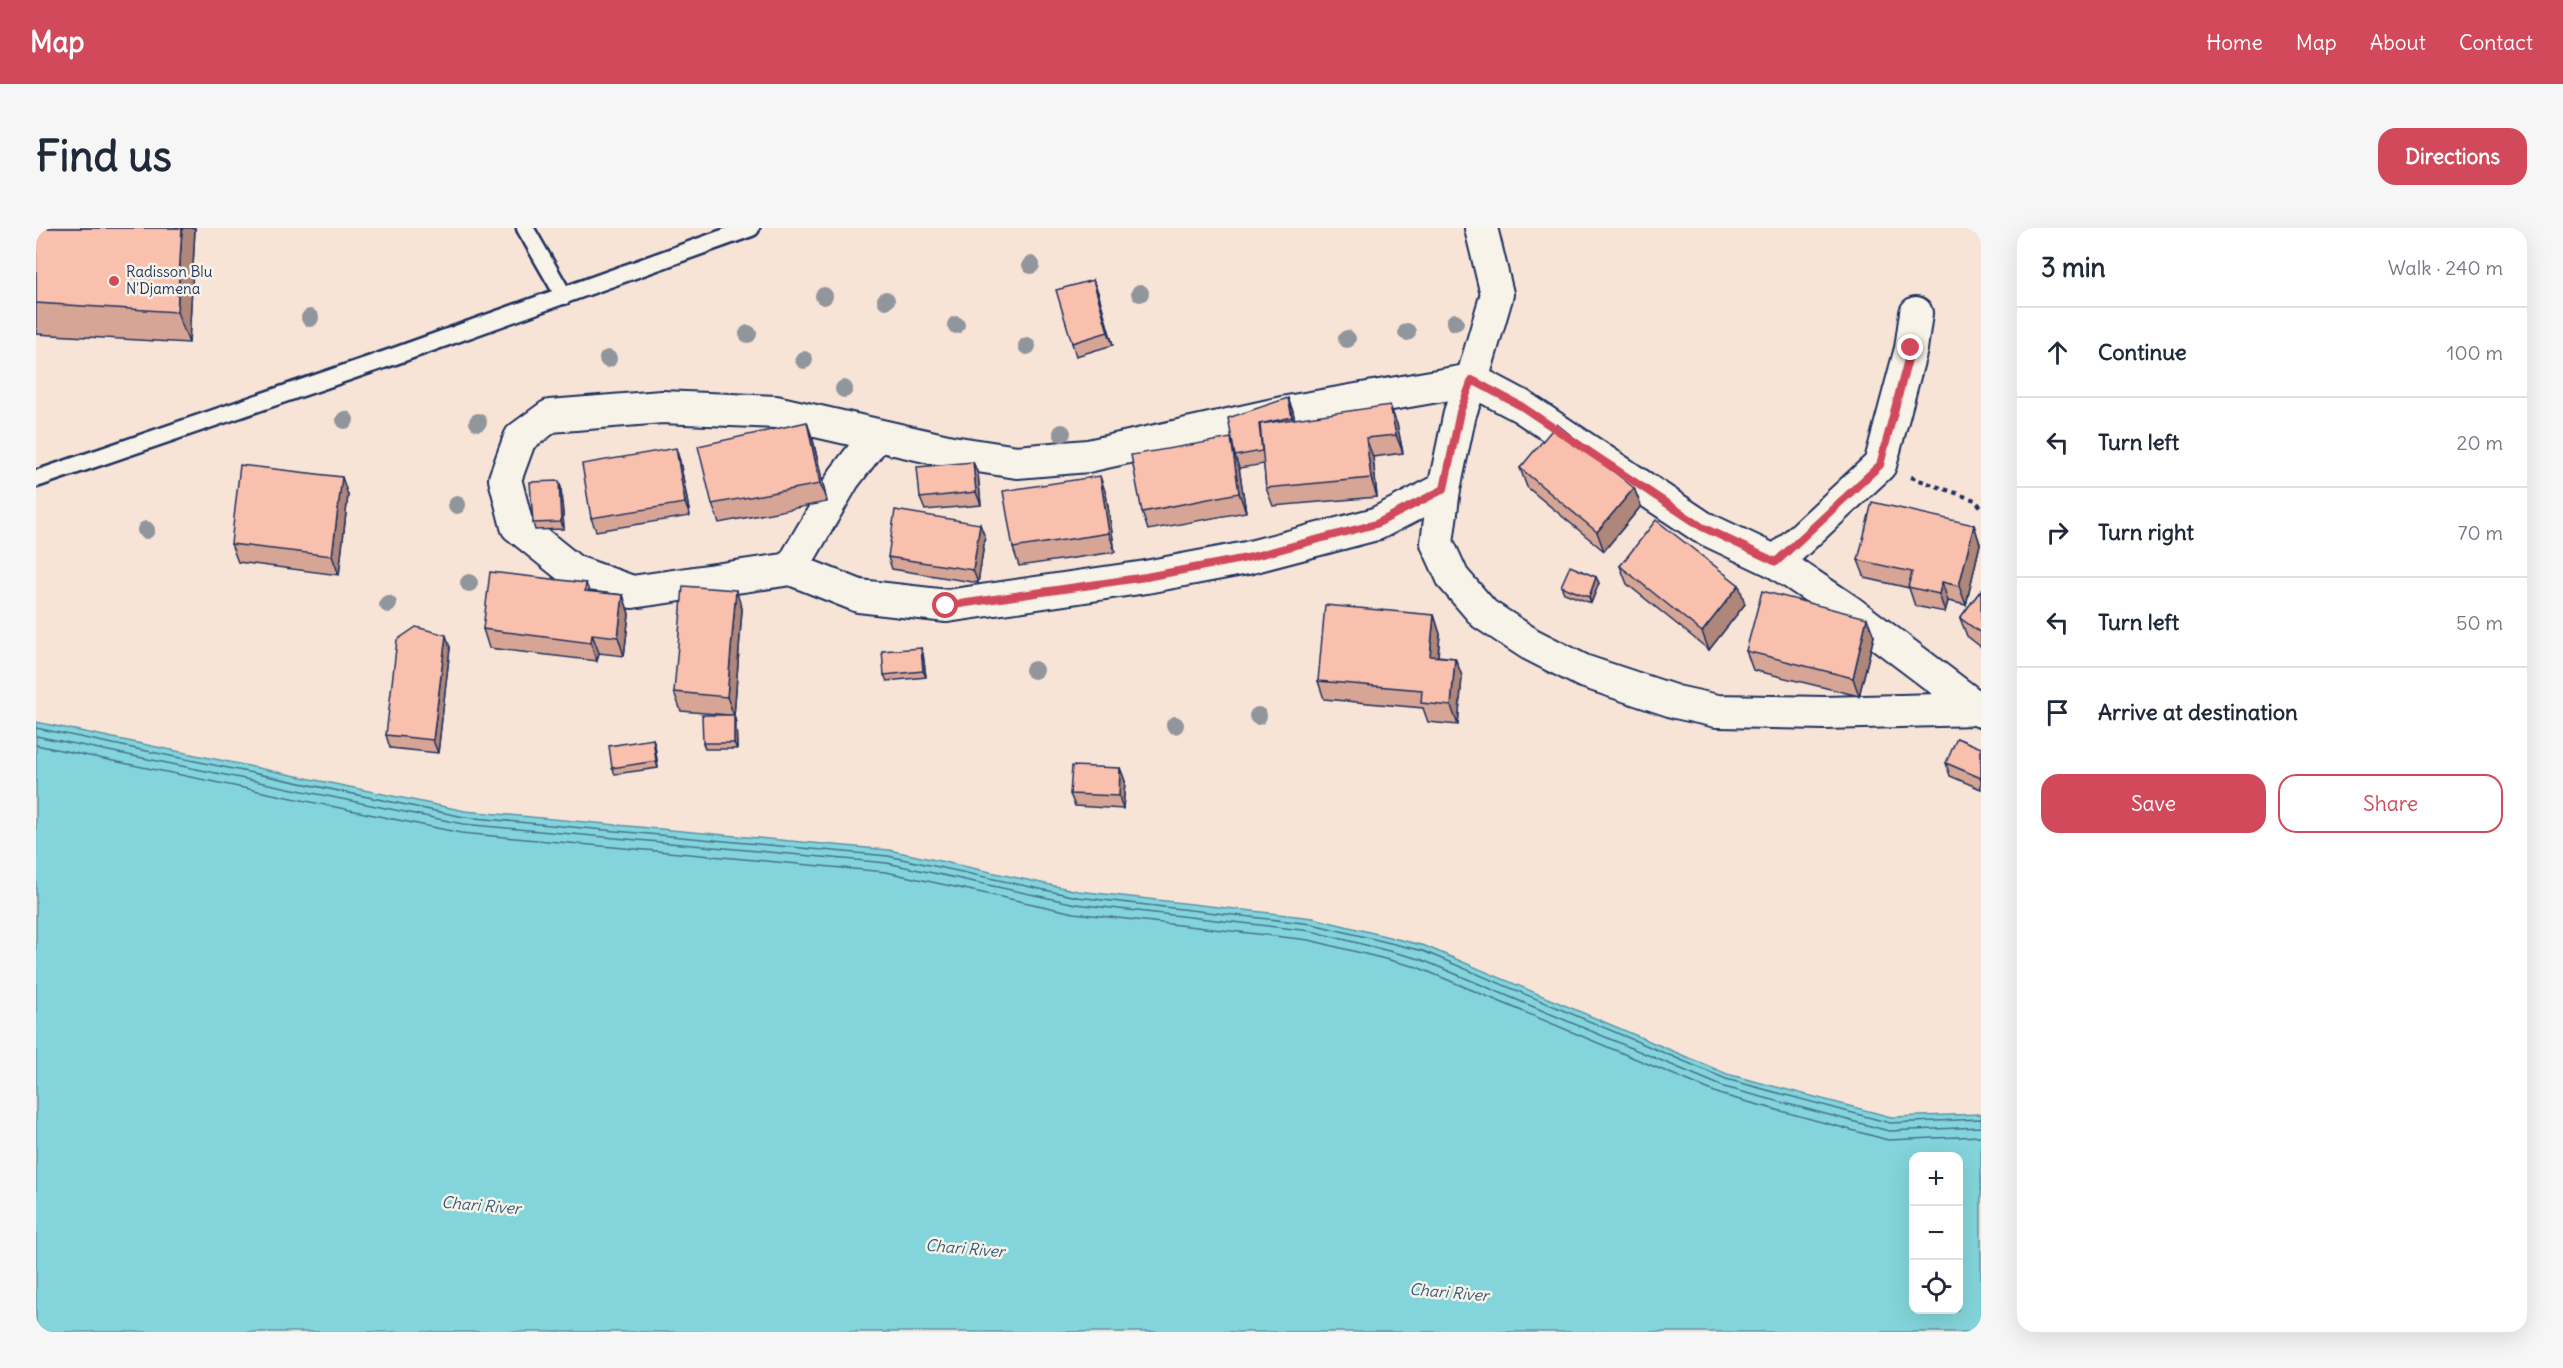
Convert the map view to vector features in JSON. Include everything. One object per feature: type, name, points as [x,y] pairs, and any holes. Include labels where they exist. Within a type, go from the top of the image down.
[{"type":"street","points":[[1481,228],[1497,294],[1472,380],[1460,412],[1444,489],[1437,543],[1453,578],[1484,614],[1530,644],[1582,671],[1676,702],[1717,711],[1825,713],[1979,710]]},
{"type":"street","points":[[1776,562],[1880,465],[1911,348],[1916,313]]},
{"type":"street","points":[[1444,489],[1376,524],[1247,558],[1146,577],[946,606],[859,596],[791,569],[632,592],[573,571],[517,526],[505,479],[520,438],[550,416],[662,407],[776,412],[952,452],[1017,462],[1088,456],[1282,413],[1472,380],[1521,406],[1702,527],[1776,562],[1849,611],[1979,710]]},
{"type":"street","points":[[791,569],[844,478],[876,436]]},
{"type":"lane","points":[[525,228],[564,296]]},
{"type":"lane","points":[[36,479],[564,296],[751,228]]},
{"type":"path","points":[[1880,465],[1975,500],[1981,507]]},
{"type":"water","name":"Chari River","points":[[36,722],[465,811],[889,850],[1078,891],[1313,918],[1425,946],[1727,1074],[1891,1117],[1981,1114],[1981,1332],[36,1332]]},
{"type":"building","name":"Radisson Blu N'Djamena","points":[[36,228],[182,228],[177,312],[36,303]]},
{"type":"building","points":[[1093,280],[1108,332],[1072,343],[1056,290]]},
{"type":"building","points":[[1288,398],[1292,417],[1259,424],[1262,451],[1235,456],[1228,418]]},
{"type":"building","points":[[1390,405],[1396,435],[1366,438],[1371,478],[1266,488],[1260,424]]},
{"type":"building","points":[[807,422],[820,484],[712,504],[698,446]]},
{"type":"building","points":[[1557,424],[1634,488],[1597,532],[1520,468]]},
{"type":"building","points":[[1231,438],[1239,493],[1142,512],[1131,455]]},
{"type":"building","points":[[676,448],[685,503],[591,518],[582,464]]},
{"type":"building","points":[[973,462],[976,492],[920,498],[917,467]]},
{"type":"building","points":[[240,465],[342,477],[332,556],[231,544]]},
{"type":"building","points":[[1100,476],[1109,533],[1013,548],[1003,491]]},
{"type":"building","points":[[559,481],[561,522],[533,523],[530,482]]},
{"type":"building","points":[[1872,502],[1974,525],[1959,586],[1942,582],[1939,594],[1908,587],[1912,572],[1858,560]]},
{"type":"building","points":[[895,510],[980,524],[973,570],[888,557]]},
{"type":"building","points":[[1656,520],[1739,585],[1702,632],[1620,566]]},
{"type":"building","points":[[1570,566],[1596,577],[1589,597],[1561,586]]},
{"type":"building","points":[[490,572],[586,583],[585,591],[623,595],[618,637],[592,634],[591,643],[483,629]]},
{"type":"building","points":[[683,586],[736,590],[727,697],[674,692]]},
{"type":"building","points":[[1981,590],[1981,633],[1960,618]]},
{"type":"building","points":[[1762,591],[1867,618],[1853,678],[1746,651]]},
{"type":"building","points":[[1325,605],[1434,615],[1430,656],[1455,658],[1451,706],[1421,703],[1422,690],[1318,681]]},
{"type":"building","points":[[416,627],[446,635],[433,740],[386,735],[397,640]]},
{"type":"building","points":[[921,648],[923,671],[884,675],[882,651]]},
{"type":"building","points":[[702,715],[734,715],[734,743],[703,743]]},
{"type":"building","points":[[1957,738],[1981,748],[1981,778],[1946,763]]},
{"type":"building","points":[[653,739],[656,761],[612,768],[609,746]]},
{"type":"building","points":[[1072,766],[1120,768],[1119,796],[1070,794]]},
{"type":"place","name":"Radisson Blu N'Djamena","points":[[114,281]]},
{"type":"route","points":[[946,606],[1146,577],[1247,558],[1376,524],[1444,489],[1460,412],[1472,380],[1521,406],[1702,527],[1776,562],[1880,465],[1911,348]]}]
